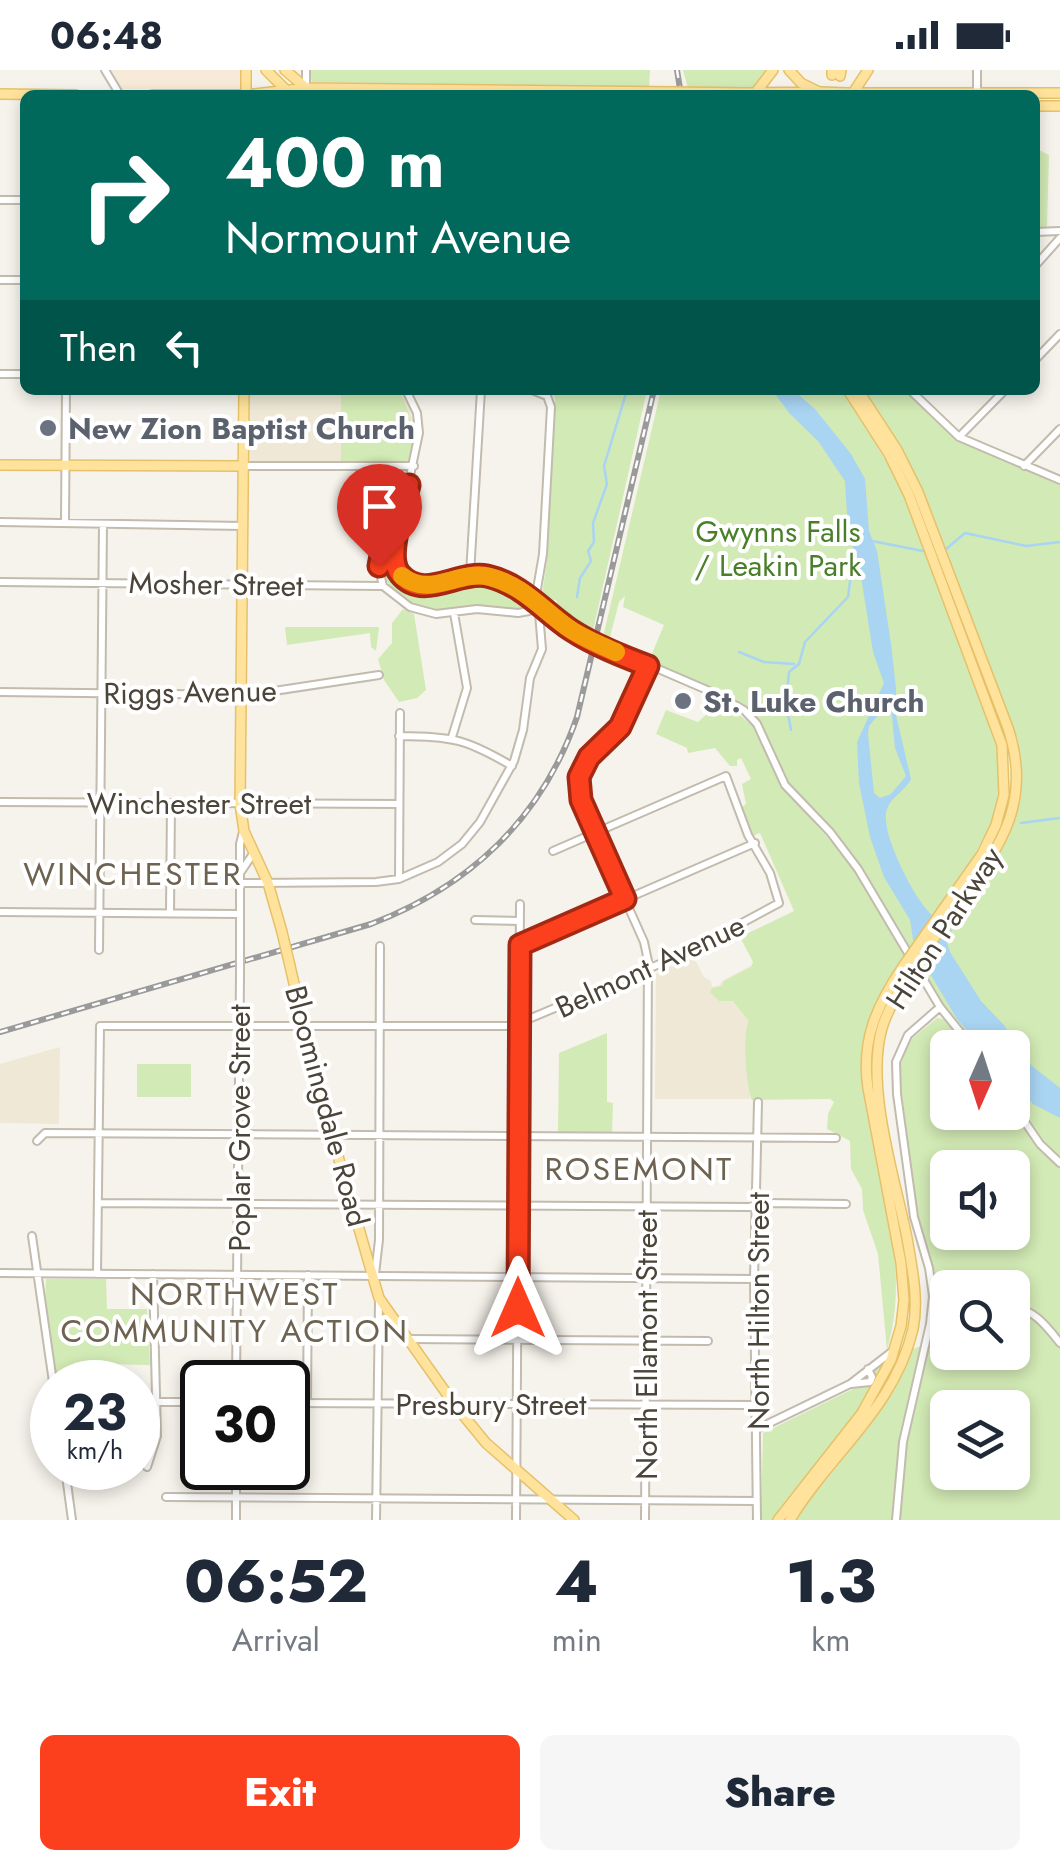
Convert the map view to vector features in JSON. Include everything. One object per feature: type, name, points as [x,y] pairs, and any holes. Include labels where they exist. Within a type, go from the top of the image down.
[{"type":"main road","points":[[266,70],[286,90]]},
{"type":"main road","points":[[285,70],[306,88]]},
{"type":"main road","points":[[758,90],[773,70]]},
{"type":"main road","points":[[790,70],[801,83],[816,90]]},
{"type":"main road","points":[[852,90],[868,70]]},
{"type":"main road","points":[[297,90],[346,90]]},
{"type":"main road","points":[[240,804],[244,395]]},
{"type":"main road","name":"Hilton Parkway","points":[[851,395],[889,454],[926,526]]},
{"type":"main road","name":"Hilton Parkway","points":[[778,1520],[862,1413],[896,1348],[904,1285],[866,1059],[875,1012],[946,914],[991,839],[1004,795],[998,730],[944,571],[897,450],[861,395]]},
{"type":"main road","points":[[0,465],[243,466]]},
{"type":"main road","name":"Bloomingdale Road","points":[[240,804],[244,831],[268,883],[282,932],[332,1135],[379,1298],[486,1443],[574,1520]]},
{"type":"main road","name":"Hilton Parkway","points":[[790,1520],[870,1418],[894,1376],[912,1330],[915,1284],[876,1074],[882,1030],[906,971]]},
{"type":"street","points":[[306,70],[306,88]]},
{"type":"street","points":[[1040,260],[1060,234]]},
{"type":"street","points":[[1040,355],[1060,334]]},
{"type":"street","points":[[65,522],[66,395]]},
{"type":"street","points":[[408,395],[419,423],[414,466],[394,552],[400,574],[412,583],[427,586],[470,574],[503,581],[573,631],[714,692],[750,715],[786,784],[858,869],[940,1007],[959,1030]]},
{"type":"street","points":[[470,574],[481,395]]},
{"type":"street","points":[[253,854],[239,879],[268,883],[398,879],[438,862],[462,844],[490,807],[512,766],[523,730],[530,678],[542,649],[538,603],[551,407],[544,395]]},
{"type":"street","points":[[916,395],[960,437],[1060,480]]},
{"type":"street","points":[[960,437],[1001,395]]},
{"type":"street","points":[[1024,466],[1060,429]]},
{"type":"street","points":[[243,466],[414,466]]},
{"type":"street","points":[[382,586],[380,551],[409,485]]},
{"type":"street","points":[[0,522],[242,526]]},
{"type":"street","points":[[99,950],[102,524]]},
{"type":"street","name":"Mosher Street","points":[[0,582],[382,586],[419,610],[454,613],[492,609],[518,613],[529,611],[538,603]]},
{"type":"street","points":[[452,737],[467,688],[454,613]]},
{"type":"street","name":"North Ellamont Street","points":[[644,1520],[648,969],[644,942],[579,793],[580,770],[620,727],[648,666]]},
{"type":"street","name":"Riggs Avenue","points":[[0,692],[241,695],[379,675]]},
{"type":"street","points":[[398,879],[400,713]]},
{"type":"street","points":[[399,736],[452,737],[478,746],[512,766]]},
{"type":"street","points":[[520,945],[754,843],[736,809],[726,776],[553,851]]},
{"type":"street","name":"Winchester Street","points":[[0,802],[399,804]]},
{"type":"street","points":[[170,913],[172,803]]},
{"type":"street","name":"Poplar Grove Street","points":[[236,1360],[239,879],[244,831]]},
{"type":"street","name":"Belmont Avenue","points":[[98,1133],[100,1026],[519,1025],[717,938],[779,903],[770,872],[754,843]]},
{"type":"street","points":[[516,1520],[520,904]]},
{"type":"street","points":[[0,912],[239,914]]},
{"type":"street","points":[[475,920],[520,921]]},
{"type":"street","points":[[374,1275],[379,1205],[380,946]]},
{"type":"street","points":[[896,1520],[906,1424],[932,1310],[931,1282],[914,1217],[895,1072],[898,1052],[908,1035],[940,1007]]},
{"type":"street","name":"North Hilton Street","points":[[757,1520],[754,1278],[758,1102]]},
{"type":"street","points":[[1030,1130],[1060,1163]]},
{"type":"street","points":[[38,1141],[44,1133],[836,1138]]},
{"type":"street","points":[[97,1274],[98,1133]]},
{"type":"street","points":[[98,1203],[846,1204]]},
{"type":"street","points":[[32,1236],[50,1360]]},
{"type":"street","points":[[0,1273],[754,1278]]},
{"type":"street","points":[[153,1274],[155,1360]]},
{"type":"street","points":[[307,1360],[308,1275]]},
{"type":"street","points":[[376,1520],[379,1298]]},
{"type":"street","points":[[1030,1313],[1060,1343]]},
{"type":"street","points":[[408,1339],[708,1341]]},
{"type":"street","points":[[757,1429],[850,1384],[870,1382],[868,1369],[896,1348]]},
{"type":"street","name":"Presbury Street","points":[[310,1403],[754,1405]]},
{"type":"street","points":[[68,1490],[72,1520]]},
{"type":"street","points":[[236,1490],[236,1520]]},
{"type":"street","points":[[166,1497],[756,1500]]},
{"type":"shaded area","points":[[112,70],[241,70],[241,90],[121,89]]},
{"type":"shaded area","points":[[249,395],[405,395],[415,425],[411,462],[250,463]]},
{"type":"shaded area","points":[[693,956],[712,987],[754,964],[750,1099],[655,1099],[656,974]]},
{"type":"shaded area","points":[[60,1047],[59,1124],[0,1123],[0,1064]]},
{"type":"green space","points":[[309,70],[650,70],[649,87],[312,82]]},
{"type":"green space","points":[[683,70],[770,70],[757,87],[748,89],[688,88]]},
{"type":"green space","points":[[1040,150],[1049,155],[1047,227],[1040,227]]},
{"type":"green space","points":[[341,395],[401,395],[411,424],[411,462],[341,463]]},
{"type":"green space","points":[[553,395],[646,395],[592,635],[563,618],[556,600],[543,599],[542,595]]},
{"type":"green space","name":"Gwynns Falls / Leakin Park","points":[[660,395],[846,395],[898,481],[995,731],[999,769],[991,830],[988,829],[910,948],[843,843],[789,784],[766,733],[749,710],[714,690],[648,663],[664,625],[623,607],[625,596],[619,602],[610,637],[603,637]]},
{"type":"green space","name":"Gwynns Falls / Leakin Park","points":[[867,395],[909,395],[961,442],[1060,485],[1060,1160],[1030,1126],[1030,1030],[962,1030],[920,966],[1002,847],[1018,807],[1021,785],[1015,734],[923,495]]},
{"type":"green space","points":[[400,513],[394,565],[404,583],[432,590],[465,580],[486,580],[529,601],[529,609],[482,607],[439,611],[407,601],[387,582],[383,561]]},
{"type":"green space","points":[[403,609],[414,614],[426,690],[417,698],[399,702],[384,680],[378,659],[392,643],[392,623]]},
{"type":"green space","points":[[285,627],[379,627],[376,651],[371,647],[370,633],[287,645]]},
{"type":"green space","points":[[718,704],[729,706],[754,727],[784,789],[845,857],[907,954],[871,1014],[863,1060],[865,1094],[893,1239],[896,1294],[887,1350],[878,1254],[863,1210],[862,1189],[851,1169],[850,1141],[827,1129],[834,1102],[752,1100],[746,1060],[749,1021],[733,1001],[719,1001],[710,992],[751,967],[753,962],[740,937],[794,911],[760,833],[748,838],[737,811],[746,804],[742,784],[751,779],[741,758],[737,766],[730,766],[715,748],[688,753],[687,748],[656,734],[666,710],[698,722]]},
{"type":"green space","points":[[937,1018],[944,1019],[954,1030],[930,1030],[930,1130],[1027,1130],[1039,1148],[1060,1166],[1060,1340],[1030,1312],[1030,1270],[932,1270],[917,1214],[899,1070],[909,1041]]},
{"type":"green space","points":[[607,1033],[607,1102],[613,1103],[612,1134],[558,1133],[559,1053]]},
{"type":"green space","points":[[137,1064],[191,1064],[191,1097],[137,1097]]},
{"type":"green space","points":[[46,1279],[106,1279],[107,1309],[147,1309],[150,1360],[54,1360],[45,1302]]},
{"type":"green space","points":[[1030,1315],[1060,1347],[1060,1520],[794,1520],[868,1428],[911,1350],[930,1341],[930,1370],[1030,1370]]},
{"type":"green space","points":[[885,1363],[836,1442],[772,1520],[761,1520],[763,1433],[855,1388],[870,1386],[873,1370]]},
{"type":"water","points":[[776,395],[799,395],[815,409],[851,454],[865,479],[869,531],[877,551],[891,644],[895,711],[911,779],[887,809],[888,831],[921,902],[952,930],[947,943],[950,952],[981,1001],[1007,1030],[966,1030],[957,1019],[913,939],[910,920],[884,877],[870,837],[859,783],[857,742],[884,683],[873,652],[848,529],[845,481],[818,441]],"holes":[[[888,703],[895,748],[906,776],[891,794],[880,798],[874,793],[869,726]]]},
{"type":"water","points":[[1030,1063],[1060,1088],[1060,1118],[1033,1104]]},
{"type":"waterway","points":[[577,597],[580,578],[591,561],[588,551],[594,542],[593,523],[607,484],[604,466],[625,395]]},
{"type":"waterway","points":[[945,550],[965,533],[1026,546],[1060,542]]},
{"type":"waterway","points":[[872,541],[928,552]]},
{"type":"waterway","points":[[791,730],[786,703],[789,672],[799,664],[805,642],[848,597],[854,551]]},
{"type":"waterway","points":[[739,652],[764,662],[794,664]]},
{"type":"waterway","points":[[1021,823],[1060,818]]},
{"type":"railway","points":[[677,70],[680,90]]},
{"type":"railway","points":[[0,1032],[371,924],[440,890],[498,844],[544,787],[577,717],[653,395]]},
{"type":"slow traffic","points":[[402,576],[420,586],[434,586],[470,574],[502,580],[528,594],[573,631],[616,652]]},
{"type":"place","name":"New Zion Baptist Church","points":[[48,428]]},
{"type":"place","name":"St. Luke Church","points":[[683,701]]},
{"type":"district","name":"WINCHESTER","points":[[133,874]]},
{"type":"district","name":"ROSEMONT","points":[[639,1169]]},
{"type":"district","name":"NORTHWEST COMMUNITY ACTION","points":[[235,1312]]},
{"type":"route","points":[[379,566],[384,540],[409,485],[394,552],[396,567],[406,580],[427,586],[470,574],[502,580],[528,594],[573,631],[648,666],[625,719],[589,757],[580,770],[578,785],[625,899],[520,945],[518,1308]]}]
